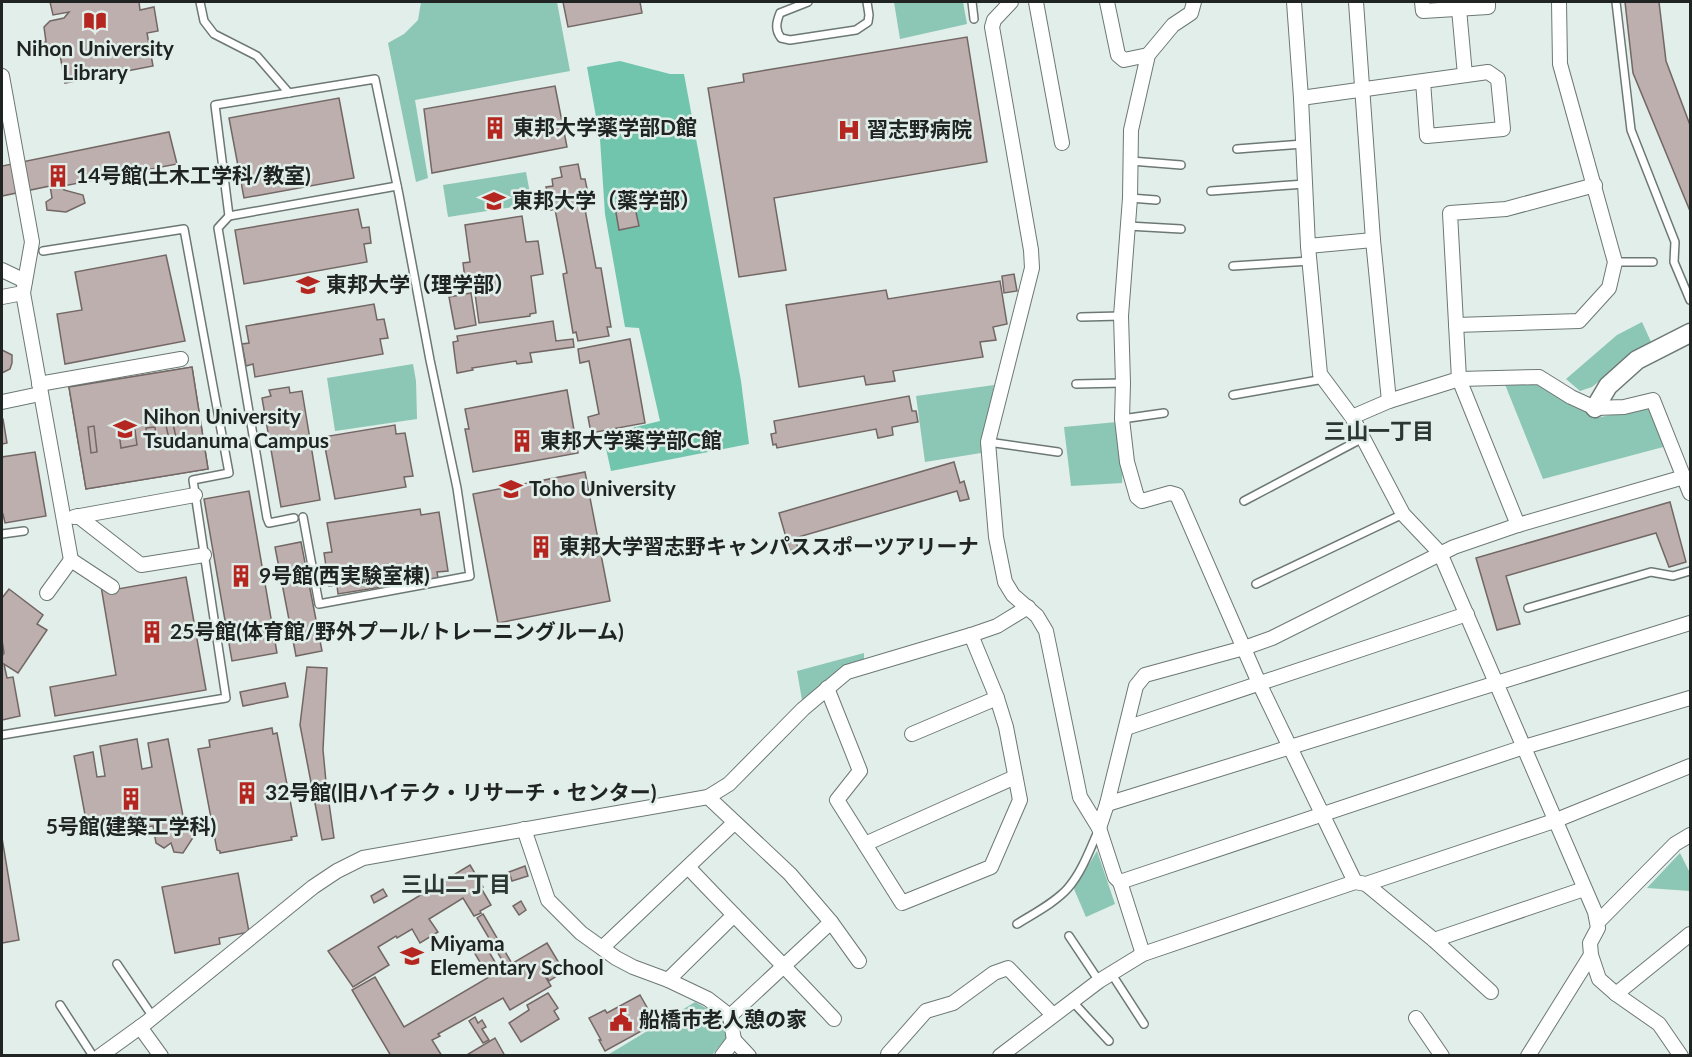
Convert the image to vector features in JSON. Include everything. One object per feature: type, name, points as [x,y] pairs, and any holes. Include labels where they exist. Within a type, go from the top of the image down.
[{"type":"street","points":[[1011,2],[994,20],[992,27],[1031,250],[1032,268],[988,442],[996,537],[1005,582],[1013,595],[1037,616],[1046,631],[1080,797],[1099,828],[1115,877],[1120,882],[1143,954]]},
{"type":"street","points":[[1036,2],[1062,143]]},
{"type":"street","points":[[1107,2],[1118,55],[1124,60],[1148,55]]},
{"type":"street","points":[[1194,2],[1191,13],[1173,25],[1148,55],[1131,130],[1130,198],[1121,316],[1122,419],[1127,462],[1137,497],[1142,501],[1170,493],[1177,495],[1259,683],[1322,814],[1360,883],[1434,940],[1491,992]]},
{"type":"street","points":[[1294,2],[1304,144],[1308,246],[1320,374],[1352,417],[1403,514],[1440,553],[1598,922],[1598,928],[1590,943],[1591,956],[1599,979],[1616,994],[1659,1024],[1681,1056]]},
{"type":"street","points":[[1356,2],[1373,240],[1389,401]]},
{"type":"street","points":[[1422,2],[1423,11],[1488,7],[1488,2]]},
{"type":"street","points":[[1456,325],[1579,321],[1609,288],[1615,262],[1560,64],[1559,2]]},
{"type":"street","points":[[1459,9],[1465,75]]},
{"type":"street","points":[[1301,98],[1362,90],[1423,81],[1488,72],[1498,79],[1503,129],[1427,136],[1423,81]]},
{"type":"street","points":[[2,76],[7,139],[32,242],[24,287],[71,560],[112,587]]},
{"type":"street","points":[[1518,525],[1459,379],[1450,213],[1506,209],[1594,185]]},
{"type":"street","points":[[1308,246],[1373,240]]},
{"type":"street","points":[[2,270],[24,287]]},
{"type":"street","points":[[2,297],[24,287]]},
{"type":"street","points":[[1595,408],[1608,386],[1637,360],[1690,333]]},
{"type":"street","points":[[2,402],[40,389],[181,359]]},
{"type":"street","points":[[1352,417],[1389,401],[1459,379],[1539,377],[1570,397],[1595,408],[1624,407],[1653,400],[1690,493]]},
{"type":"street","points":[[1099,828],[1136,686],[1145,675],[1272,638],[1454,547],[1518,525],[1684,477]]},
{"type":"street","points":[[63,519],[195,495]]},
{"type":"street","points":[[78,516],[141,565],[204,555]]},
{"type":"street","points":[[46,593],[71,560]]},
{"type":"street","points":[[100,1056],[153,1017],[313,887],[363,858],[708,797],[729,784],[802,709],[846,672],[997,626],[1028,607]]},
{"type":"street","points":[[1125,728],[1467,614]]},
{"type":"street","points":[[1107,804],[1690,623]]},
{"type":"street","points":[[827,688],[860,771],[837,800],[902,903],[991,867],[1020,800],[1006,727],[997,698],[971,635]]},
{"type":"street","points":[[912,734],[997,698]]},
{"type":"street","points":[[1120,882],[1524,747],[1690,698]]},
{"type":"street","points":[[999,1056],[1111,972],[1143,954],[1554,821],[1690,766]]},
{"type":"street","points":[[865,844],[1015,777]]},
{"type":"street","points":[[708,797],[790,874],[831,922],[860,961]]},
{"type":"street","points":[[602,948],[734,823]]},
{"type":"street","points":[[524,829],[548,900],[581,933],[616,958],[708,999],[730,1016],[734,1040],[749,1056]]},
{"type":"street","points":[[1598,922],[1675,844],[1690,835]]},
{"type":"street","points":[[688,867],[785,965],[834,1019]]},
{"type":"street","points":[[1434,940],[1584,889]]},
{"type":"street","points":[[668,980],[734,915]]},
{"type":"street","points":[[730,1016],[831,922]]},
{"type":"street","points":[[1616,994],[1690,934]]},
{"type":"street","points":[[1528,1056],[1591,956]]},
{"type":"street","points":[[888,1056],[926,1011],[953,1004],[994,973],[1008,968],[1053,1015]]},
{"type":"street","points":[[1416,1018],[1442,1056]]},
{"type":"street","points":[[140,1027],[161,1056]]},
{"type":"street","points":[[722,1056],[734,1040]]},
{"type":"lane","points":[[200,2],[204,21],[214,34],[257,56],[289,93]]},
{"type":"lane","points":[[808,2],[780,13],[776,23],[777,33],[781,38],[790,40],[856,30],[868,22],[867,2]]},
{"type":"lane","points":[[972,2],[974,19]]},
{"type":"lane","points":[[1616,2],[1631,130],[1676,242],[1674,262],[1690,300]]},
{"type":"lane","points":[[229,216],[215,105],[375,79],[458,488],[470,576],[319,604],[303,517]]},
{"type":"lane","points":[[1237,149],[1304,144]]},
{"type":"lane","points":[[1131,161],[1181,165]]},
{"type":"lane","points":[[1211,191],[1305,184]]},
{"type":"lane","points":[[294,518],[269,524],[267,518],[218,228],[229,216],[397,186]]},
{"type":"lane","points":[[1130,198],[1156,200]]},
{"type":"lane","points":[[1128,226],[1181,230]]},
{"type":"lane","points":[[2,735],[226,698],[193,480],[229,473],[184,229],[43,251]]},
{"type":"lane","points":[[1233,266],[1310,261]]},
{"type":"lane","points":[[1615,262],[1653,262]]},
{"type":"lane","points":[[1081,316],[1121,316]]},
{"type":"lane","points":[[1233,394],[1324,379]]},
{"type":"lane","points":[[1076,384],[1123,383]]},
{"type":"lane","points":[[1122,419],[1164,413]]},
{"type":"lane","points":[[1244,501],[1363,438]]},
{"type":"lane","points":[[988,442],[1058,452]]},
{"type":"lane","points":[[1256,584],[1403,514]]},
{"type":"lane","points":[[2,534],[24,531]]},
{"type":"lane","points":[[1528,608],[1651,572],[1673,576],[1690,571]]},
{"type":"lane","points":[[1017,924],[1069,887],[1080,870],[1099,828]]},
{"type":"lane","points":[[1068,936],[1099,981]]},
{"type":"lane","points":[[117,964],[153,1017]]},
{"type":"lane","points":[[1111,972],[1144,1024]]},
{"type":"lane","points":[[1072,1001],[1109,1041]]},
{"type":"lane","points":[[60,1005],[93,1056]]},
{"type":"green space","points":[[421,2],[557,2],[570,71],[415,100],[428,178],[416,182],[388,43],[404,34],[418,20]]},
{"type":"green space","points":[[894,2],[963,2],[967,24],[900,39]]},
{"type":"green space","points":[[620,61],[670,74],[684,74],[741,381],[749,444],[611,471],[603,435],[660,421],[639,328],[625,327],[605,214],[600,139],[587,67]]},
{"type":"green space","points":[[526,172],[532,204],[448,217],[443,185]]},
{"type":"green space","points":[[1642,322],[1652,344],[1632,355],[1592,387],[1580,391],[1566,379],[1617,335]]},
{"type":"green space","points":[[413,364],[417,419],[335,431],[327,378]]},
{"type":"green space","points":[[1504,382],[1535,382],[1596,418],[1645,408],[1654,412],[1667,446],[1543,479]]},
{"type":"green space","points":[[994,385],[981,453],[925,462],[916,396]]},
{"type":"green space","points":[[1117,422],[1123,464],[1122,483],[1071,486],[1064,427]]},
{"type":"green space","points":[[864,653],[864,660],[846,666],[802,700],[797,671]]},
{"type":"green space","points":[[1097,851],[1115,904],[1086,917],[1074,889]]},
{"type":"green space","points":[[1680,853],[1690,873],[1690,891],[1647,888]]},
{"type":"green space","points":[[695,1002],[724,1018],[729,1035],[712,1055],[606,1056]]},
{"type":"building","points":[[50,2],[139,2],[140,10],[154,7],[158,31],[147,33],[153,66],[65,83],[59,49],[33,54],[26,50],[29,45],[46,42],[44,27],[50,21],[64,18],[69,12],[53,15]]},
{"type":"building","points":[[563,2],[640,2],[642,13],[568,27]]},
{"type":"building","points":[[1625,2],[1659,2],[1666,61],[1690,125],[1690,211],[1633,73]]},
{"type":"building","points":[[967,37],[987,162],[774,198],[786,270],[739,277],[708,88],[744,82],[743,74]]},
{"type":"building","name":"東邦大学薬学部D館","points":[[555,86],[567,147],[432,173],[424,109]]},
{"type":"building","points":[[339,98],[354,178],[244,198],[229,118]]},
{"type":"building","name":"14号館(土木工学科/教室)","points":[[169,132],[177,164],[63,186],[64,190],[83,195],[85,203],[66,212],[47,210],[46,202],[52,198],[50,186],[2,196],[2,166]]},
{"type":"building","points":[[578,164],[581,179],[585,179],[590,203],[584,204],[596,268],[601,268],[611,327],[607,327],[609,336],[578,341],[576,332],[573,333],[563,274],[567,273],[555,209],[551,210],[546,187],[553,186],[552,179],[562,177],[560,167]]},
{"type":"building","points":[[634,203],[639,226],[619,230],[615,207]]},
{"type":"building","name":"東邦大学（理学部）","points":[[358,209],[362,228],[369,227],[371,243],[364,244],[367,262],[244,284],[235,230]]},
{"type":"building","points":[[522,216],[526,242],[538,241],[543,274],[531,276],[536,313],[530,316],[479,323],[474,286],[466,287],[463,263],[470,262],[465,225]]},
{"type":"building","points":[[166,255],[185,341],[65,364],[57,314],[82,310],[75,272]]},
{"type":"building","points":[[1014,274],[1017,291],[1004,293],[1002,276]]},
{"type":"building","points":[[1000,281],[1007,324],[993,327],[996,340],[980,342],[983,357],[893,371],[895,381],[866,385],[864,376],[799,387],[786,305],[886,290],[888,299]]},
{"type":"building","points":[[471,293],[476,325],[455,329],[449,297]]},
{"type":"building","points":[[374,304],[377,320],[384,319],[388,338],[380,339],[383,354],[255,377],[253,364],[246,366],[242,344],[249,343],[246,326]]},
{"type":"building","points":[[553,321],[556,341],[573,339],[574,347],[530,353],[532,362],[517,364],[516,361],[472,368],[473,370],[457,373],[453,342],[458,341],[457,336]]},
{"type":"building","points":[[630,339],[645,423],[591,433],[588,417],[599,414],[589,361],[580,363],[578,349]]},
{"type":"building","points":[[2,350],[12,355],[12,363],[10,369],[2,373]]},
{"type":"building","points":[[192,367],[208,469],[86,489],[69,387]]},
{"type":"building","points":[[192,367],[208,469],[86,489],[69,387]],"holes":[[[170,411],[176,437],[169,439],[163,412]],[[127,423],[128,430],[135,430],[137,445],[121,448],[118,424]],[[94,426],[97,452],[91,453],[88,427]],[[155,427],[156,442],[148,443],[146,428]]]},
{"type":"building","points":[[289,387],[290,393],[302,391],[320,500],[281,507],[262,398],[271,396],[269,390]]},
{"type":"building","name":"東邦大学薬学部C館","points":[[567,390],[578,453],[473,472],[465,429],[469,429],[465,409]]},
{"type":"building","points":[[909,396],[912,411],[916,411],[918,422],[892,427],[893,435],[878,438],[876,429],[777,448],[776,444],[773,445],[771,434],[776,433],[774,421]]},
{"type":"building","points":[[2,419],[7,443],[2,444]]},
{"type":"building","points":[[395,425],[396,434],[405,433],[413,476],[404,477],[406,487],[335,499],[323,437]]},
{"type":"building","points":[[35,452],[46,516],[5,523],[2,514],[2,457]]},
{"type":"building","points":[[954,462],[960,483],[964,481],[969,499],[960,501],[957,491],[795,538],[798,548],[790,551],[779,513]]},
{"type":"building","name":"東邦大学習志野キャンパススポーツアリーナ","points":[[585,472],[610,601],[498,623],[473,494]]},
{"type":"building","name":"9号館(西実験室棟)","points":[[249,491],[277,653],[232,661],[204,499]]},
{"type":"building","points":[[1670,502],[1686,562],[1669,567],[1656,533],[1506,576],[1520,624],[1497,630],[1476,558]]},
{"type":"building","points":[[420,509],[421,515],[439,512],[448,571],[437,572],[438,578],[338,594],[337,585],[329,586],[324,553],[332,552],[327,523]]},
{"type":"building","points":[[301,542],[322,651],[296,656],[275,547]]},
{"type":"building","name":"25号館(体育館/野外プール/トレーニングルーム)","points":[[186,577],[206,690],[55,716],[50,687],[116,675],[101,586],[117,583],[118,589]]},
{"type":"building","points":[[9,589],[43,615],[37,624],[47,630],[18,673],[4,664],[7,678],[13,677],[20,716],[2,720],[2,656],[4,653],[2,598]]},
{"type":"building","points":[[307,667],[327,668],[323,750],[334,838],[322,840],[300,725]]},
{"type":"building","points":[[285,683],[288,697],[243,706],[240,692]]},
{"type":"building","name":"32号館(旧ハイテク・リサーチ・センター)","points":[[272,728],[273,734],[277,733],[297,836],[291,837],[292,840],[220,853],[217,850],[198,749],[210,747],[209,740]]},
{"type":"building","name":"5号館(建築工学科)","points":[[137,739],[142,769],[152,767],[148,743],[168,739],[184,821],[194,836],[183,853],[174,852],[171,843],[164,848],[156,843],[153,826],[146,827],[147,833],[132,836],[131,828],[89,836],[74,756],[93,752],[97,777],[105,776],[100,746]]},
{"type":"building","points":[[2,838],[19,940],[2,943]]},
{"type":"building","points":[[470,865],[491,905],[474,916],[463,898],[429,919],[438,932],[420,943],[412,929],[397,938],[396,936],[378,947],[389,965],[353,987],[328,951]]},
{"type":"building","points":[[525,866],[528,876],[512,881],[509,872]]},
{"type":"building","points":[[238,873],[249,932],[219,938],[220,944],[175,953],[162,887]]},
{"type":"building","points":[[383,889],[387,896],[374,903],[371,896]]},
{"type":"building","points":[[521,901],[526,910],[519,915],[513,906]]},
{"type":"building","points":[[483,914],[511,962],[505,965],[477,918]]},
{"type":"building","points":[[547,943],[559,963],[543,973],[551,986],[510,1010],[503,998],[438,1034],[440,1036],[432,1040],[442,1056],[391,1056],[352,990],[375,977],[404,1027]]},
{"type":"building","points":[[485,945],[495,962],[484,969],[474,952]]},
{"type":"building","points":[[556,969],[560,974],[549,981],[546,975]]},
{"type":"building","points":[[548,993],[558,1008],[554,1011],[559,1019],[521,1042],[509,1023],[529,1010],[527,1005]]},
{"type":"building","points":[[640,995],[656,1023],[605,1051],[589,1018],[605,1010],[607,1013]]},
{"type":"building","points":[[475,1017],[478,1023],[482,1020],[486,1027],[482,1029],[489,1040],[483,1043],[469,1021]]},
{"type":"building","points":[[495,1038],[505,1056],[465,1056]]},
{"type":"place","name":"Nihon University Library","points":[[95,21]]},
{"type":"place","name":"東邦大学薬学部D館","points":[[495,128]]},
{"type":"place","name":"習志野病院","points":[[849,130]]},
{"type":"place","name":"14号館(土木工学科/教室)","points":[[58,176]]},
{"type":"place","name":"東邦大学（薬学部）","points":[[494,201]]},
{"type":"place","name":"東邦大学（理学部）","points":[[308,285]]},
{"type":"place","name":"Nihon University Tsudanuma Campus","points":[[125,429]]},
{"type":"place","name":"東邦大学薬学部C館","points":[[522,441]]},
{"type":"place","name":"Toho University","points":[[511,489]]},
{"type":"place","name":"東邦大学習志野キャンパススポーツアリーナ","points":[[541,547]]},
{"type":"place","name":"9号館(西実験室棟)","points":[[241,576]]},
{"type":"place","name":"25号館(体育館/野外プール/トレーニングルーム)","points":[[152,632]]},
{"type":"place","name":"32号館(旧ハイテク・リサーチ・センター)","points":[[247,793]]},
{"type":"place","name":"5号館(建築工学科)","points":[[131,799]]},
{"type":"place","name":"Miyama Elementary School","points":[[412,956]]},
{"type":"place","name":"船橋市老人憩の家","points":[[621,1020]]},
{"type":"district","name":"三山一丁目","points":[[1379,431]]},
{"type":"district","name":"三山二丁目","points":[[456,884]]}]
